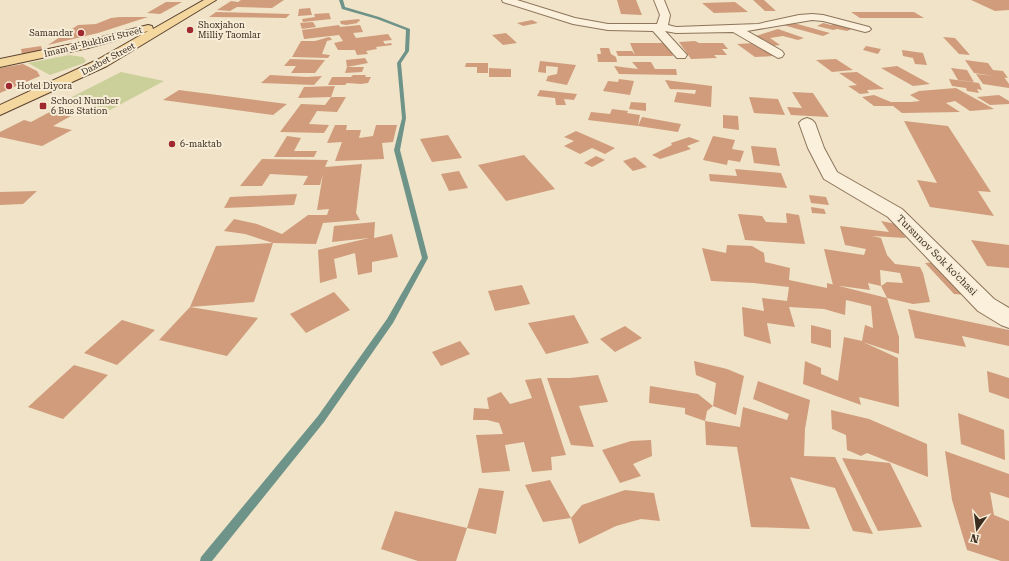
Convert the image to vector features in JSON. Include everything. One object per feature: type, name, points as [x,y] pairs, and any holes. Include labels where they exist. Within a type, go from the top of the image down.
[{"type":"main road","name":"Daxbet Street","points":[[0,111],[94,68],[211,0]]},
{"type":"main road","name":"Imam al-Bukhari Street","points":[[0,63],[106,40],[185,16]]},
{"type":"street","points":[[507,0],[580,22],[608,27],[659,28],[676,30],[758,28],[799,18],[812,17],[823,18],[865,29]]},
{"type":"street","points":[[658,0],[665,15],[659,28]]},
{"type":"street","points":[[659,28],[681,55]]},
{"type":"street","points":[[735,29],[778,54]]},
{"type":"street","name":"Tursunov Sok ko'chasi","points":[[806,123],[816,148],[830,175],[895,213],[986,305],[1009,319]]},
{"type":"green space","points":[[69,55],[83,57],[86,61],[50,75],[28,63]]},
{"type":"green space","points":[[121,72],[164,81],[110,110],[64,101]]},
{"type":"building","points":[[241,0],[284,0],[272,8],[237,7],[230,11],[217,10],[231,1],[238,2]]},
{"type":"building","points":[[617,0],[636,0],[642,15],[621,14]]},
{"type":"building","points":[[753,0],[764,0],[776,11],[765,11]]},
{"type":"building","points":[[971,0],[1009,0],[1009,10],[995,11]]},
{"type":"building","points":[[166,2],[182,2],[160,14],[147,13]]},
{"type":"building","points":[[735,2],[748,12],[714,13],[702,3]]},
{"type":"building","points":[[310,8],[312,15],[298,16],[299,9]]},
{"type":"building","points":[[216,12],[290,14],[286,18],[209,17]]},
{"type":"building","points":[[851,12],[914,12],[924,18],[860,18]]},
{"type":"building","points":[[329,13],[331,19],[303,22],[302,19],[315,17],[314,14]]},
{"type":"building","points":[[148,17],[98,33],[48,45],[78,25],[96,24],[111,18]]},
{"type":"building","points":[[359,19],[360,21],[357,22],[358,23],[346,25],[341,24],[340,21]]},
{"type":"building","points":[[532,20],[538,23],[523,26],[517,23]]},
{"type":"building","points":[[313,22],[316,27],[302,29],[300,23]]},
{"type":"building","points":[[790,22],[830,33],[823,36],[783,25]]},
{"type":"building","points":[[823,23],[831,25],[836,23],[854,28],[847,31],[837,29],[833,30],[817,26]]},
{"type":"building","points":[[339,25],[340,27],[360,25],[363,32],[353,33],[356,38],[388,34],[392,40],[383,41],[385,44],[391,43],[392,45],[376,47],[377,49],[366,51],[368,54],[357,55],[355,50],[338,50],[334,43],[343,41],[339,35],[304,39],[302,30]]},
{"type":"building","points":[[778,29],[804,38],[798,40],[783,36],[770,38],[780,45],[772,46],[756,36]]},
{"type":"building","points":[[506,33],[517,43],[503,45],[492,35]]},
{"type":"building","points":[[329,37],[332,39],[327,41],[322,54],[330,55],[328,58],[292,57],[301,41],[315,41]]},
{"type":"building","points":[[943,37],[955,38],[970,55],[959,54]]},
{"type":"building","points":[[695,41],[699,43],[723,43],[728,49],[722,49],[727,55],[714,55],[717,58],[691,59],[679,42]]},
{"type":"building","points":[[630,43],[667,43],[673,56],[618,56],[616,51],[632,51],[635,55]]},
{"type":"building","points":[[755,43],[774,56],[755,57],[737,44]]},
{"type":"building","points":[[41,46],[42,50],[22,54],[21,49]]},
{"type":"building","points":[[866,46],[881,49],[878,54],[863,50]]},
{"type":"building","points":[[600,48],[609,48],[611,54],[616,57],[617,62],[598,62],[597,54],[601,54]]},
{"type":"building","points":[[902,50],[923,53],[927,65],[915,64],[913,58],[903,56]]},
{"type":"building","points":[[365,58],[368,63],[347,67],[346,60]]},
{"type":"building","points":[[290,59],[325,60],[315,73],[291,73],[296,66],[284,66]]},
{"type":"building","points":[[836,59],[853,70],[832,72],[816,60]]},
{"type":"building","points":[[965,60],[988,63],[993,70],[1003,71],[1008,78],[974,73]]},
{"type":"building","points":[[540,61],[576,65],[567,85],[546,81],[548,76],[557,74],[558,67],[546,66],[546,73],[538,72]]},
{"type":"building","points":[[632,62],[651,62],[655,69],[676,69],[677,75],[619,74],[614,66],[638,69]]},
{"type":"building","points":[[466,63],[488,63],[488,73],[477,73],[477,67],[465,67]]},
{"type":"building","name":"Hotel Diyora","points":[[23,64],[37,71],[40,76],[0,93],[0,68]]},
{"type":"building","points":[[897,66],[930,84],[913,86],[881,68]]},
{"type":"building","points":[[347,67],[364,67],[362,72],[345,73]]},
{"type":"building","points":[[489,68],[511,69],[511,77],[489,77]]},
{"type":"building","points":[[951,68],[967,70],[974,82],[958,80]]},
{"type":"building","points":[[857,72],[884,89],[867,90],[869,93],[860,94],[848,86],[857,85],[839,73]]},
{"type":"building","points":[[976,74],[1004,77],[1009,84],[1009,88],[983,84]]},
{"type":"building","points":[[270,75],[307,77],[322,76],[314,85],[261,83]]},
{"type":"building","points":[[353,75],[366,75],[365,77],[371,77],[368,83],[328,85],[332,77],[351,77]]},
{"type":"building","points":[[619,79],[634,81],[630,95],[603,91],[608,81],[618,82]]},
{"type":"building","points":[[949,79],[979,83],[982,90],[977,89],[979,93],[967,91],[966,88],[952,86]]},
{"type":"building","points":[[665,80],[712,86],[711,107],[674,102],[677,92],[695,94],[696,90],[670,89]]},
{"type":"building","points":[[335,86],[331,97],[298,98],[304,87]]},
{"type":"building","points":[[956,88],[994,109],[970,111],[955,101],[946,103],[960,112],[902,113],[893,106],[874,106],[862,97],[874,95],[891,102],[911,102],[920,101],[910,95],[919,91]]},
{"type":"building","points":[[179,90],[287,104],[273,115],[163,100]]},
{"type":"building","points":[[540,90],[577,94],[574,100],[564,99],[566,105],[556,105],[555,98],[537,96]]},
{"type":"building","points":[[792,92],[813,93],[829,117],[791,115],[787,107],[802,108]]},
{"type":"building","points":[[999,95],[1009,101],[1009,104],[990,105],[977,97]]},
{"type":"building","points":[[331,97],[346,97],[337,112],[317,111],[309,124],[329,125],[324,133],[280,132],[301,104],[325,105]]},
{"type":"building","points":[[749,97],[778,99],[785,115],[754,113]]},
{"type":"building","points":[[631,102],[646,103],[646,111],[629,109]]},
{"type":"building","points":[[59,107],[80,111],[53,126],[72,130],[42,146],[0,137],[0,132],[24,120],[31,122]]},
{"type":"building","points":[[612,109],[628,111],[627,113],[640,115],[638,126],[588,120],[591,112],[610,114]]},
{"type":"building","points":[[723,115],[738,116],[739,130],[723,128]]},
{"type":"building","points":[[642,117],[681,124],[678,132],[638,126]]},
{"type":"building","points":[[904,121],[948,126],[991,192],[978,191],[994,216],[930,207],[917,180],[937,183]]},
{"type":"building","points":[[335,125],[347,125],[346,130],[361,130],[359,138],[373,136],[376,125],[397,125],[393,142],[382,143],[384,159],[335,161],[342,142],[327,143]]},
{"type":"building","points":[[576,131],[615,148],[605,154],[592,148],[580,154],[564,146],[574,141],[564,137]]},
{"type":"building","points":[[448,135],[462,158],[432,162],[420,139]]},
{"type":"building","points":[[287,136],[301,138],[294,151],[317,151],[314,157],[274,157]]},
{"type":"building","points":[[713,136],[735,140],[732,149],[744,151],[740,162],[728,160],[727,165],[703,160]]},
{"type":"building","points":[[689,137],[700,141],[687,146],[691,149],[660,159],[652,155],[672,145],[671,143]]},
{"type":"building","points":[[751,146],[776,148],[780,166],[754,163]]},
{"type":"building","points":[[524,155],[555,189],[506,201],[478,165]]},
{"type":"building","points":[[596,156],[605,160],[592,167],[584,163]]},
{"type":"building","points":[[635,157],[647,167],[633,171],[623,161]]},
{"type":"building","points":[[262,159],[328,160],[325,167],[362,164],[356,213],[360,220],[323,223],[316,244],[273,243],[245,234],[224,231],[234,219],[257,224],[282,234],[308,215],[327,215],[329,209],[317,210],[323,174],[320,185],[303,185],[308,176],[270,174],[262,186],[240,186]]},
{"type":"building","points":[[735,169],[781,173],[787,188],[710,181],[709,174],[737,176]]},
{"type":"building","points":[[459,171],[468,188],[449,191],[441,174]]},
{"type":"building","points":[[37,191],[23,204],[0,205],[0,192]]},
{"type":"building","points":[[297,194],[294,205],[224,208],[230,197]]},
{"type":"building","points":[[809,195],[826,197],[829,205],[811,203]]},
{"type":"building","points":[[811,207],[824,209],[826,214],[812,213]]},
{"type":"building","points":[[786,213],[799,215],[805,244],[745,240],[738,214],[762,216],[766,222],[787,223]]},
{"type":"building","points":[[881,221],[896,224],[906,238],[872,236],[881,238],[887,255],[895,264],[920,267],[923,273],[930,302],[913,304],[887,298],[881,286],[868,283],[870,290],[833,285],[824,249],[864,255],[866,249],[845,245],[840,226],[889,232]],"holes":[[[880,270],[900,273],[903,283],[887,282],[881,286]]]},
{"type":"building","points":[[375,222],[374,238],[392,234],[398,257],[372,262],[372,272],[358,275],[355,253],[334,259],[337,278],[320,283],[318,250],[369,238],[332,242],[334,226]]},
{"type":"building","points":[[971,240],[1009,245],[1009,268],[987,266]]},
{"type":"building","points":[[273,243],[254,302],[190,307],[216,246]]},
{"type":"building","points":[[727,245],[752,246],[764,253],[765,262],[790,268],[789,280],[827,288],[827,283],[887,298],[899,337],[899,354],[863,342],[898,358],[899,407],[859,397],[861,405],[803,384],[805,361],[821,368],[821,374],[838,381],[844,337],[862,341],[865,325],[873,328],[871,306],[846,300],[845,315],[824,309],[789,307],[795,327],[767,323],[771,344],[744,336],[742,307],[764,311],[762,298],[787,301],[789,287],[754,283],[711,281],[702,248],[726,253]]},
{"type":"building","points":[[937,262],[967,295],[954,294],[925,263]]},
{"type":"building","points":[[522,285],[530,304],[495,311],[488,291]]},
{"type":"building","points":[[334,292],[350,310],[306,333],[290,314]]},
{"type":"building","points":[[190,307],[258,318],[227,356],[159,340]]},
{"type":"building","points":[[908,309],[1009,330],[1009,346],[962,336],[966,347],[915,338]]},
{"type":"building","points":[[574,315],[589,343],[546,354],[528,323]]},
{"type":"building","points":[[122,320],[155,330],[117,365],[84,353]]},
{"type":"building","points":[[811,325],[831,330],[831,348],[811,343]]},
{"type":"building","points":[[625,326],[642,338],[615,352],[600,339]]},
{"type":"building","points":[[460,341],[470,354],[441,366],[432,352]]},
{"type":"building","points":[[694,361],[727,369],[744,376],[736,415],[713,406],[716,383],[696,375]]},
{"type":"building","points":[[74,365],[108,375],[63,419],[28,407]]},
{"type":"building","points":[[987,371],[1009,378],[1009,399],[989,392]]},
{"type":"building","points":[[598,375],[608,402],[579,406],[594,447],[571,445],[547,378],[570,378]]},
{"type":"building","points":[[541,378],[566,455],[551,457],[552,470],[532,472],[524,442],[505,445],[510,471],[482,473],[476,435],[503,434],[499,423],[487,420],[473,420],[474,408],[489,409],[487,398],[501,392],[510,404],[532,398],[525,380]]},
{"type":"building","points":[[758,381],[810,400],[805,429],[804,456],[835,457],[873,534],[853,531],[835,488],[790,477],[810,529],[751,527],[737,447],[706,445],[705,421],[740,427],[743,407],[787,420],[789,414],[753,399]]},
{"type":"building","points":[[650,386],[698,394],[713,406],[707,411],[705,421],[685,414],[685,408],[649,403]]},
{"type":"building","points":[[831,410],[869,419],[927,444],[928,477],[867,453],[861,456],[847,450],[846,435],[832,429]]},
{"type":"building","points":[[958,413],[1004,430],[1005,460],[961,444]]},
{"type":"building","points":[[651,440],[652,456],[633,464],[641,476],[620,483],[602,450],[631,441]]},
{"type":"building","points":[[945,451],[1009,474],[1009,498],[990,492],[994,515],[1009,521],[1009,561],[1001,561],[967,550],[952,500]]},
{"type":"building","points":[[842,458],[890,463],[922,527],[878,531]]},
{"type":"building","points":[[550,480],[571,518],[543,522],[525,485]]},
{"type":"building","points":[[479,488],[504,491],[496,534],[467,528]]},
{"type":"building","points":[[625,490],[654,493],[660,521],[641,519],[616,526],[579,544],[571,518],[582,505]]},
{"type":"building","points":[[395,511],[467,528],[456,561],[418,561],[381,549]]},
{"type":"waterway","points":[[205,561],[321,419],[390,321],[425,258],[397,150],[404,118],[399,63],[407,51],[408,29],[378,18],[343,8],[341,0]]},
{"type":"place","name":"Shoxjahon Milliy Taomlar","points":[[190,30]]},
{"type":"place","name":"Samandar","points":[[81,33]]},
{"type":"place","name":"Hotel Diyora","points":[[9,86]]},
{"type":"place","name":"School Number 6 Bus Station","points":[[43,106]]},
{"type":"place","name":"6-maktab","points":[[172,144]]}]
